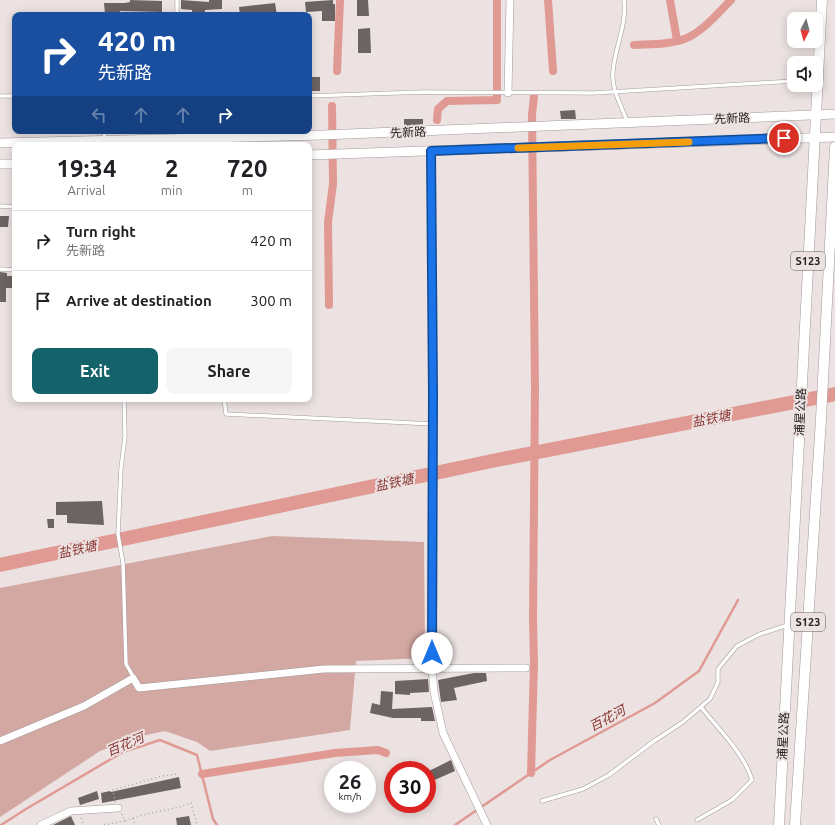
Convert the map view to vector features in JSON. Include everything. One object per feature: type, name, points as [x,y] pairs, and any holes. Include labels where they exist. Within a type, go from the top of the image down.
[{"type":"main road","name":"浦星公路","points":[[779,825],[822,0]]},
{"type":"main road","name":"先新路","points":[[26,142],[323,135],[835,114]]},
{"type":"main road","name":"先新路","points":[[313,155],[835,137]]},
{"type":"main road","name":"先新路","points":[[0,143],[12,143]]},
{"type":"main road","name":"浦星公路","points":[[795,825],[821,418],[835,147]]},
{"type":"main road","points":[[0,164],[12,164]]},
{"type":"street","points":[[508,93],[510,0]]},
{"type":"street","points":[[431,151],[433,424],[432,668],[434,692],[443,733],[487,825]]},
{"type":"street","points":[[0,741],[84,706],[132,678],[140,688],[324,669],[526,668]]},
{"type":"street","points":[[40,825],[71,811],[118,808]]},
{"type":"lane","points":[[177,0],[177,12]]},
{"type":"lane","points":[[624,0],[625,9],[622,34],[613,71],[614,91],[628,122]]},
{"type":"lane","points":[[312,96],[423,92],[594,93],[787,81]]},
{"type":"lane","points":[[0,96],[12,96]]},
{"type":"lane","points":[[0,206],[12,207]]},
{"type":"lane","points":[[0,269],[12,270]]},
{"type":"lane","points":[[124,402],[124,437],[118,534],[123,562],[126,664],[140,688]]},
{"type":"lane","points":[[224,402],[226,414],[433,424]]},
{"type":"lane","points":[[542,801],[583,789],[610,775],[654,741],[683,722],[710,699],[718,682],[718,669],[737,646],[760,634],[789,625]]},
{"type":"lane","points":[[698,820],[732,800],[752,780],[749,770],[739,754],[701,707]]},
{"type":"lane","points":[[656,819],[659,825]]},
{"type":"path","points":[[126,821],[118,808],[112,790],[162,776],[178,774]]},
{"type":"path","points":[[104,825],[172,810],[191,803],[198,825]]},
{"type":"path","points":[[133,818],[135,825]]},
{"type":"shaded area","points":[[272,536],[424,542],[425,658],[356,661],[350,730],[210,751],[197,742],[165,731],[137,737],[100,751],[0,817],[0,588]]},
{"type":"building","points":[[130,0],[162,1],[162,12],[105,12],[104,3],[130,2]]},
{"type":"building","points":[[181,0],[209,2],[209,0],[222,0],[222,9],[205,10],[205,12],[192,12],[192,10],[181,9]]},
{"type":"building","points":[[333,0],[333,4],[335,4],[335,21],[322,21],[322,11],[306,12],[305,2]]},
{"type":"building","points":[[357,0],[368,0],[369,16],[357,16]]},
{"type":"building","points":[[275,3],[276,12],[240,12],[239,7]]},
{"type":"building","points":[[370,28],[371,53],[358,53],[358,29]]},
{"type":"building","points":[[312,77],[320,77],[320,91],[312,91]]},
{"type":"building","points":[[575,110],[576,119],[561,119],[560,111]]},
{"type":"building","points":[[404,119],[423,119],[423,125],[404,126]]},
{"type":"building","points":[[0,216],[9,216],[8,227],[0,227]]},
{"type":"building","points":[[0,272],[7,273],[7,276],[12,276],[12,288],[6,288],[6,302],[0,302]]},
{"type":"building","points":[[102,501],[104,525],[67,523],[67,515],[56,515],[56,502]]},
{"type":"building","points":[[47,519],[54,519],[54,528],[48,528]]},
{"type":"building","points":[[474,673],[486,673],[487,681],[454,688],[457,700],[441,702],[438,680]]},
{"type":"building","points":[[428,679],[429,692],[410,693],[410,695],[395,694],[395,681]]},
{"type":"building","points":[[381,691],[393,692],[392,709],[432,707],[435,721],[421,721],[421,718],[393,718],[370,713],[372,703],[380,705]]},
{"type":"building","points":[[451,760],[455,771],[436,779],[436,768]]},
{"type":"building","points":[[179,777],[181,788],[102,803],[101,793]]},
{"type":"building","points":[[97,791],[99,799],[80,805],[78,798]]},
{"type":"building","points":[[71,816],[75,825],[53,825]]},
{"type":"building","points":[[189,816],[191,825],[177,825],[176,818]]},
{"type":"waterway","points":[[337,71],[340,0]]},
{"type":"waterway","points":[[437,120],[438,109],[447,101],[497,100],[497,0]]},
{"type":"waterway","points":[[548,0],[553,71]]},
{"type":"waterway","points":[[670,0],[677,40]]},
{"type":"waterway","points":[[634,45],[669,43],[683,40],[695,34],[706,25],[731,0]]},
{"type":"waterway","points":[[531,773],[534,663],[535,388],[532,115],[534,96]]},
{"type":"waterway","points":[[329,305],[328,222],[333,184],[332,106]]},
{"type":"waterway","name":"盐铁塘","points":[[0,565],[492,461],[835,394]]},
{"type":"waterway","name":"百花河","points":[[455,825],[550,760],[655,703],[699,671],[738,600]]},
{"type":"waterway","name":"百花河","points":[[1,825],[123,752],[160,740],[197,755],[213,819],[217,825]]},
{"type":"waterway","points":[[202,774],[335,753],[378,750],[386,753]]},
{"type":"slow traffic","points":[[518,148],[689,142]]},
{"type":"route","points":[[432,653],[433,394],[431,151],[784,138]]}]
